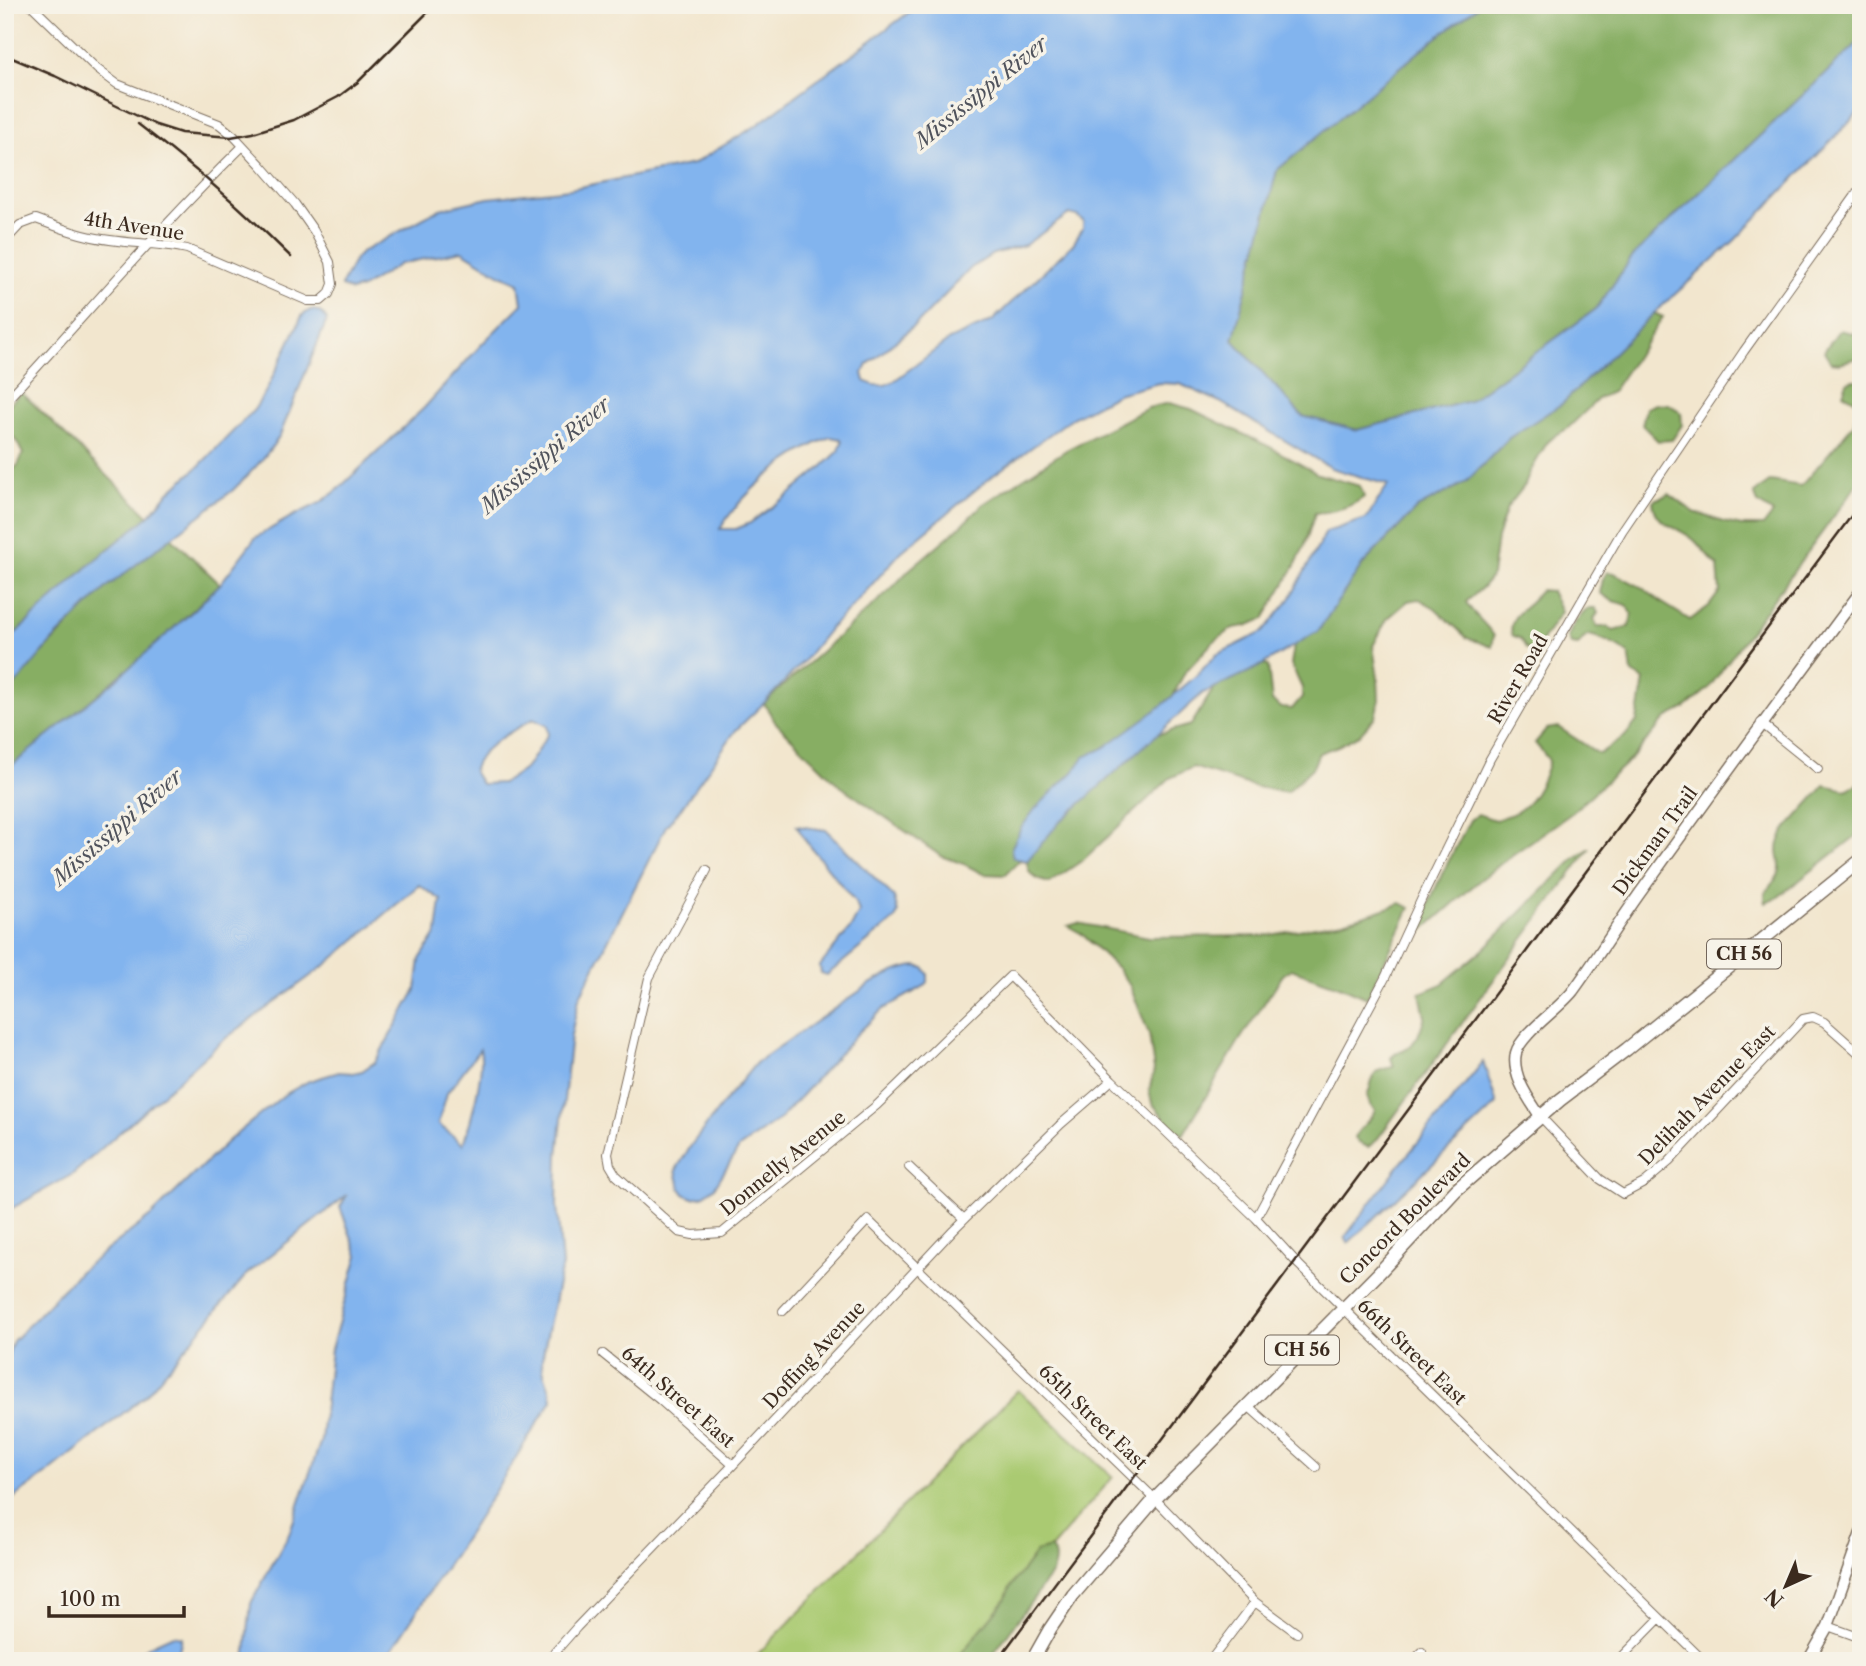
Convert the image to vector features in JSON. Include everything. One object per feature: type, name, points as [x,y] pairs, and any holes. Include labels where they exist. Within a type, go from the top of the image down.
[{"type":"main road","name":"Concord Boulevard","points":[[1032,1661],[1073,1595],[1154,1499],[1457,1190],[1540,1116],[1861,860]]},
{"type":"street","points":[[5,402],[108,287],[242,147],[234,136],[219,124],[117,83],[97,69],[31,5]]},
{"type":"street","name":"4th Avenue","points":[[5,241],[20,225],[36,219],[63,230],[110,240],[168,244],[187,249],[308,301],[321,301],[329,294],[333,284],[330,262],[314,231],[277,182],[242,147]]},
{"type":"street","name":"River Road","points":[[1256,1218],[1385,978],[1490,759],[1567,625],[1627,524],[1744,351],[1861,188]]},
{"type":"street","name":"Dickman Trail","points":[[1540,1116],[1520,1080],[1516,1066],[1516,1056],[1522,1041],[1573,991],[1761,723],[1861,591]]},
{"type":"street","points":[[1761,723],[1818,769]]},
{"type":"street","name":"Donnelly Avenue","points":[[707,870],[649,978],[608,1154],[616,1175],[679,1232],[693,1235],[722,1233],[877,1105],[1010,976]]},
{"type":"street","name":"66th Street East","points":[[1010,976],[1112,1080],[1256,1218],[1299,1265],[1704,1661]]},
{"type":"street","name":"Delihah Avenue East","points":[[1540,1116],[1600,1178],[1623,1194],[1644,1183],[1669,1162],[1803,1019],[1813,1017],[1824,1022],[1860,1054]]},
{"type":"street","name":"Doffing Avenue","points":[[547,1661],[964,1219],[1061,1124],[1112,1080]]},
{"type":"street","points":[[909,1167],[964,1219]]},
{"type":"street","name":"65th Street East","points":[[783,1311],[868,1220],[1154,1499],[1255,1602],[1297,1633]]},
{"type":"street","name":"64th Street East","points":[[603,1354],[733,1465]]},
{"type":"street","points":[[1247,1405],[1316,1467]]},
{"type":"street","points":[[1808,1661],[1829,1626],[1861,1533]]},
{"type":"street","points":[[1210,1661],[1255,1602]]},
{"type":"street","points":[[1618,1661],[1660,1618]]},
{"type":"street","points":[[1829,1626],[1861,1638]]},
{"type":"street","points":[[1413,1661],[1422,1652]]},
{"type":"green space","points":[[1480,5],[1861,5],[1861,40],[1634,255],[1596,309],[1469,401],[1357,430],[1302,416],[1233,340],[1277,170],[1432,41]]},
{"type":"green space","points":[[1654,313],[1663,317],[1612,392],[1599,398],[1567,429],[1547,443],[1525,485],[1507,508],[1497,538],[1492,575],[1466,602],[1494,636],[1492,647],[1467,638],[1435,608],[1419,599],[1408,601],[1387,619],[1373,646],[1379,700],[1375,717],[1359,735],[1319,753],[1313,767],[1287,792],[1256,787],[1193,767],[1170,778],[1083,860],[1049,883],[1033,876],[1027,861],[1020,860],[1005,875],[983,874],[941,856],[839,785],[775,722],[764,703],[982,505],[1066,450],[1148,408],[1169,403],[1191,409],[1270,447],[1318,474],[1360,486],[1364,497],[1359,501],[1341,509],[1315,513],[1296,564],[1264,619],[1233,628],[1213,642],[1185,672],[1150,741],[1156,735],[1191,725],[1214,688],[1263,664],[1268,666],[1272,701],[1282,708],[1292,709],[1302,697],[1302,688],[1291,664],[1294,645],[1318,631],[1363,564],[1417,508],[1466,482],[1509,438],[1563,403]]},
{"type":"green space","points":[[1839,330],[1861,335],[1861,357],[1840,363],[1831,362],[1824,351]]},
{"type":"green space","points":[[1861,380],[1861,479],[1708,689],[1684,709],[1666,718],[1632,758],[1569,815],[1479,881],[1412,940],[1470,820],[1478,814],[1495,820],[1512,814],[1526,805],[1535,794],[1549,760],[1535,743],[1547,729],[1558,727],[1599,754],[1625,736],[1637,721],[1644,680],[1632,673],[1629,655],[1596,637],[1587,636],[1578,645],[1571,644],[1568,638],[1576,622],[1589,608],[1595,608],[1598,613],[1594,619],[1597,627],[1607,627],[1613,631],[1629,627],[1632,614],[1627,605],[1600,593],[1607,572],[1643,588],[1690,620],[1709,606],[1720,591],[1718,566],[1689,536],[1658,516],[1653,501],[1669,494],[1694,512],[1723,522],[1763,526],[1773,513],[1758,503],[1754,493],[1771,481],[1801,486],[1854,424],[1859,403],[1843,393],[1847,382]]},
{"type":"green space","points":[[21,392],[149,516],[95,560],[5,643],[5,477],[18,465],[23,454],[16,440],[5,428],[5,409]]},
{"type":"green space","points":[[1656,404],[1668,404],[1681,412],[1682,425],[1672,440],[1658,441],[1642,425],[1646,408]]},
{"type":"green space","points":[[171,537],[220,584],[142,657],[5,771],[5,697],[28,668],[81,612],[107,587]]},
{"type":"green space","points":[[1540,590],[1551,591],[1561,612],[1535,651],[1526,648],[1521,639],[1512,635],[1511,629],[1514,619]]},
{"type":"green space","points":[[1861,782],[1861,832],[1777,898],[1766,903],[1765,894],[1780,870],[1778,847],[1786,829],[1825,785],[1846,790]]},
{"type":"green space","points":[[1590,848],[1376,1141],[1368,1147],[1359,1143],[1355,1138],[1375,1110],[1367,1096],[1373,1077],[1378,1072],[1394,1067],[1391,1058],[1410,1047],[1418,1036],[1425,1017],[1420,993],[1442,984],[1485,948],[1575,858]]},
{"type":"green space","points":[[1401,903],[1410,908],[1367,998],[1291,969],[1283,975],[1239,1041],[1183,1135],[1170,1125],[1152,1103],[1149,1091],[1154,1070],[1149,1034],[1130,986],[1118,969],[1082,934],[1068,926],[1078,923],[1149,937],[1265,936],[1343,922]]},
{"type":"green space","points":[[1018,1390],[1113,1477],[1035,1567],[965,1661],[751,1661]]},
{"type":"green space","points":[[1051,1548],[1055,1560],[1052,1573],[988,1661],[955,1661],[1005,1600],[1009,1589],[1036,1552]]},
{"type":"water","name":"Mississippi River","points":[[919,5],[1480,5],[1432,41],[1277,170],[1233,340],[1302,416],[1357,430],[1469,401],[1596,309],[1634,255],[1861,40],[1861,110],[1734,241],[1652,315],[1563,403],[1509,438],[1466,482],[1417,508],[1363,564],[1318,631],[1255,669],[1203,693],[1058,824],[1027,861],[1013,858],[1011,849],[1021,828],[1035,809],[1074,771],[1084,757],[1102,749],[1160,707],[1216,655],[1263,632],[1290,599],[1326,532],[1366,519],[1388,485],[1331,468],[1220,402],[1180,384],[1159,383],[1117,394],[1072,418],[991,477],[901,552],[830,628],[803,662],[736,730],[666,826],[579,998],[571,1035],[558,1156],[557,1205],[562,1265],[542,1359],[552,1400],[384,1661],[245,1661],[251,1603],[289,1534],[321,1440],[331,1349],[358,1255],[340,1207],[347,1195],[247,1274],[146,1395],[5,1504],[5,1365],[13,1341],[80,1271],[152,1215],[228,1141],[284,1095],[309,1081],[339,1072],[362,1071],[375,1062],[416,990],[420,959],[437,933],[441,900],[419,885],[328,963],[222,1041],[73,1174],[5,1212],[5,771],[111,684],[194,610],[220,584],[255,538],[335,492],[424,408],[522,304],[519,283],[462,251],[400,264],[362,288],[351,291],[341,286],[355,259],[362,252],[440,209],[488,198],[570,189],[693,164],[754,127]],"holes":[[[1069,214],[1083,221],[1083,228],[1073,244],[992,321],[949,340],[890,383],[880,386],[865,381],[863,373],[867,365],[922,319],[971,268],[993,254],[1025,245]],[[830,437],[841,439],[842,442],[839,451],[821,468],[750,523],[736,529],[720,529],[741,501],[768,475],[814,444]],[[533,719],[547,726],[548,734],[526,768],[503,783],[481,784],[473,771],[483,753],[498,740]],[[480,1049],[479,1082],[463,1144],[438,1124],[447,1093]]]},
{"type":"water","points":[[310,310],[320,312],[327,320],[280,435],[264,457],[233,490],[107,587],[54,639],[5,697],[5,643],[95,560],[149,516],[167,494],[254,410],[302,316]]},
{"type":"water","points":[[797,826],[826,830],[894,897],[898,913],[895,919],[827,975],[821,973],[820,966],[852,926],[859,912],[856,903],[805,840]]},
{"type":"water","points":[[916,966],[924,968],[928,974],[928,982],[923,987],[883,1009],[781,1118],[739,1148],[714,1188],[703,1196],[692,1198],[684,1194],[676,1170],[692,1144],[756,1063],[870,984],[898,970]]},
{"type":"water","points":[[1483,1062],[1497,1104],[1348,1243],[1345,1237]]},
{"type":"water","points":[[173,1635],[182,1637],[175,1661],[130,1661],[151,1645]]},
{"type":"railway","points":[[5,55],[156,125],[181,133],[231,137],[294,120],[338,97],[358,82],[435,5]]},
{"type":"railway","points":[[138,124],[217,188],[291,257]]},
{"type":"railway","points":[[997,1661],[1861,503]]}]
